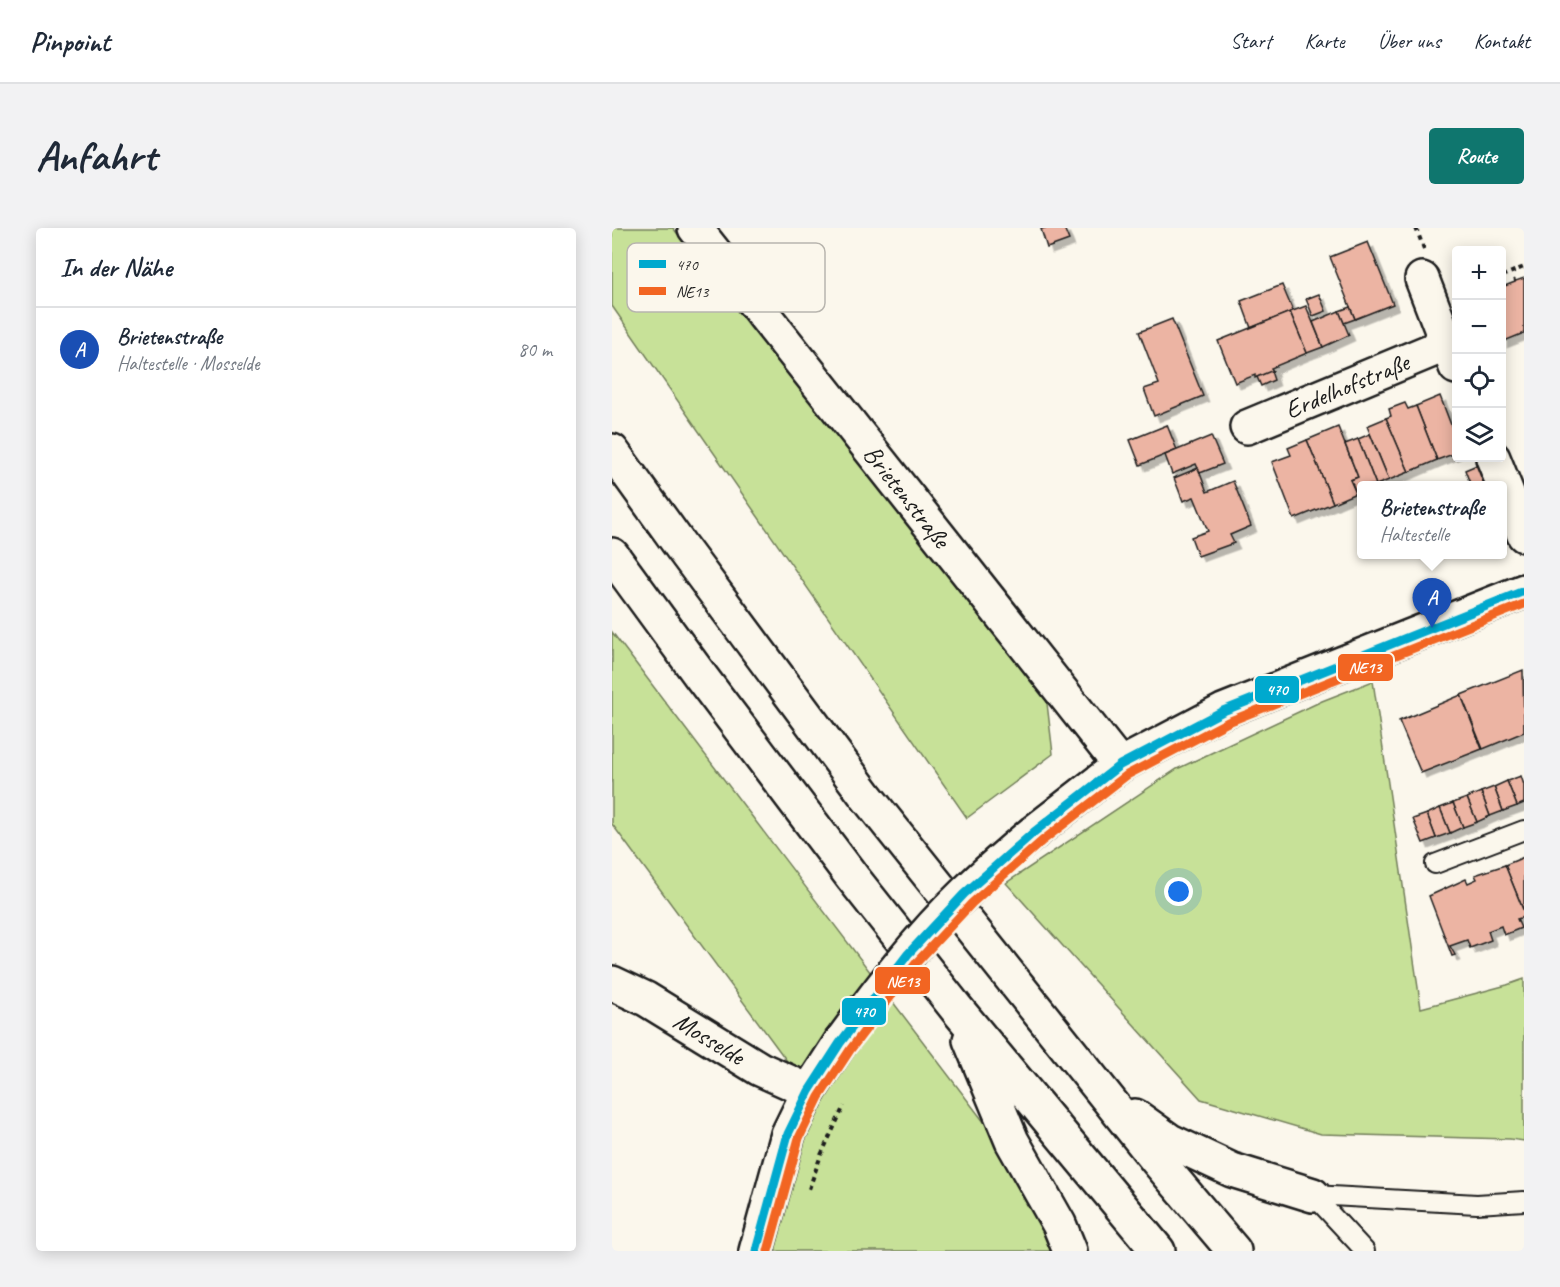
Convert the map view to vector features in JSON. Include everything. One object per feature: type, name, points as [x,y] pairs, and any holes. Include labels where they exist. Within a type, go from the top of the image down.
[{"type":"main road","name":"Brietenstraße","points":[[695,228],[707,243]]},
{"type":"main road","name":"Erdelhofstraße","points":[[1247,427],[1452,356],[1422,279]]},
{"type":"main road","name":"Brietenstraße","points":[[761,312],[1120,765]]},
{"type":"main road","points":[[612,451],[866,796],[1156,1159],[1234,1251]]},
{"type":"main road","points":[[1495,462],[1502,481]]},
{"type":"main road","points":[[1507,493],[1524,536]]},
{"type":"main road","points":[[612,555],[833,851],[956,1008],[1158,1251]]},
{"type":"main road","points":[[756,1251],[788,1134],[809,1091],[840,1043],[881,988],[964,894],[1034,832],[1120,765],[1223,711],[1524,591]]},
{"type":"main road","name":"Mosselde","points":[[612,983],[646,999],[759,1068],[809,1091]]},
{"type":"main road","points":[[956,1008],[1012,1141],[1059,1224],[1070,1251]]},
{"type":"main road","points":[[1106,1096],[1170,1140],[1232,1170],[1313,1195]]},
{"type":"lane","points":[[1435,864],[1524,830]]},
{"type":"lane","points":[[1313,1195],[1477,1204],[1524,1201]]},
{"type":"lane","points":[[1313,1195],[1365,1251]]},
{"type":"path","points":[[1506,274],[1524,267]]},
{"type":"path","points":[[808,1192],[821,1155],[844,1106]]},
{"type":"green space","points":[[612,228],[673,228],[685,243],[627,243],[627,312],[740,312],[1046,695],[1053,754],[967,818],[612,306]]},
{"type":"green space","points":[[612,632],[1050,1209],[1059,1251],[757,1251],[809,1091],[612,824]]},
{"type":"green space","points":[[1373,681],[1421,1008],[1524,979],[1524,1141],[1321,1134],[1201,1099],[1006,883],[1177,769],[1322,701]]},
{"type":"building","points":[[1064,228],[1069,240],[1047,248],[1041,229]]},
{"type":"building","points":[[1368,242],[1393,304],[1355,319],[1330,257]]},
{"type":"building","points":[[1524,278],[1524,333],[1506,340],[1506,285],[1515,282],[1514,279],[1516,281]]},
{"type":"building","points":[[1282,285],[1293,311],[1251,328],[1241,301]]},
{"type":"building","points":[[1319,294],[1326,311],[1313,316],[1306,299]]},
{"type":"building","points":[[1306,306],[1323,347],[1307,353],[1290,312]]},
{"type":"building","points":[[1350,307],[1355,319],[1344,323],[1339,311]]},
{"type":"building","points":[[1339,311],[1349,335],[1323,347],[1313,322]]},
{"type":"building","points":[[1290,312],[1307,353],[1271,368],[1273,371],[1235,383],[1218,341]]},
{"type":"building","points":[[1172,319],[1203,396],[1154,416],[1144,389],[1159,384],[1139,332]]},
{"type":"building","points":[[1271,371],[1274,380],[1261,386],[1257,377]]},
{"type":"building","points":[[1440,396],[1452,428],[1452,454],[1437,460],[1416,406]]},
{"type":"building","points":[[1405,403],[1408,409],[1416,406],[1437,460],[1409,472],[1386,418],[1391,416],[1389,409]]},
{"type":"building","points":[[1386,418],[1409,472],[1389,480],[1367,426]]},
{"type":"building","points":[[1167,425],[1177,450],[1140,465],[1130,440]]},
{"type":"building","points":[[1338,427],[1358,477],[1350,480],[1356,493],[1333,503],[1307,440]]},
{"type":"building","points":[[1370,434],[1389,480],[1374,481],[1358,439]]},
{"type":"building","points":[[1211,436],[1223,464],[1200,473],[1196,464],[1172,474],[1165,455]]},
{"type":"building","points":[[1358,439],[1374,481],[1357,481],[1356,493],[1351,480],[1358,477],[1345,444]]},
{"type":"building","points":[[1307,440],[1333,503],[1294,519],[1272,462],[1291,455],[1288,448]]},
{"type":"building","points":[[1479,464],[1485,481],[1469,481],[1465,470]]},
{"type":"building","points":[[1198,468],[1207,492],[1233,481],[1251,526],[1230,535],[1234,543],[1198,556],[1191,537],[1208,531],[1194,497],[1183,501],[1174,478]]},
{"type":"building","points":[[1523,670],[1524,732],[1483,749],[1461,695]]},
{"type":"building","points":[[1461,695],[1482,749],[1421,773],[1399,721]]},
{"type":"building","points":[[1521,776],[1524,785],[1524,803],[1517,806],[1507,781]]},
{"type":"building","points":[[1507,781],[1517,806],[1503,811],[1494,787]]},
{"type":"building","points":[[1494,787],[1503,811],[1490,816],[1481,792]]},
{"type":"building","points":[[1481,792],[1490,816],[1477,822],[1467,798]]},
{"type":"building","points":[[1467,798],[1477,822],[1463,827],[1453,803]]},
{"type":"building","points":[[1453,803],[1463,827],[1450,833],[1440,808]]},
{"type":"building","points":[[1440,808],[1450,833],[1436,838],[1427,814]]},
{"type":"building","points":[[1427,814],[1436,838],[1423,843],[1413,819]]},
{"type":"building","points":[[1524,857],[1524,912],[1505,865]]},
{"type":"building","points":[[1505,865],[1524,912],[1524,917],[1517,919],[1521,928],[1504,935],[1501,926],[1488,931],[1491,940],[1470,948],[1467,940],[1450,946],[1455,955],[1452,956],[1429,896],[1466,879],[1468,883],[1477,879],[1475,875]]},
{"type":"transit line","name":"470","points":[[756,1251],[788,1134],[809,1091],[840,1043],[908,954],[964,894],[1034,832],[1120,765],[1223,711],[1524,591]]},
{"type":"transit line","name":"NE13","points":[[768,1251],[799,1138],[819,1097],[850,1050],[917,962],[972,903],[1042,841],[1127,775],[1228,722],[1524,604]]},
{"type":"place","name":"Brietenstraße","points":[[1432,628]]}]
